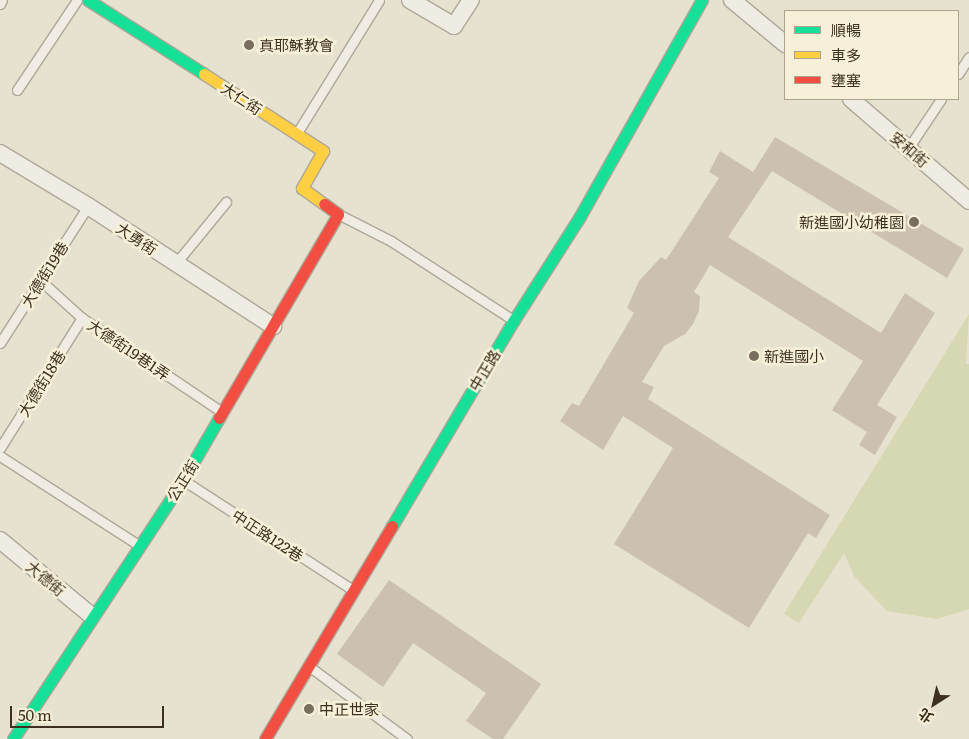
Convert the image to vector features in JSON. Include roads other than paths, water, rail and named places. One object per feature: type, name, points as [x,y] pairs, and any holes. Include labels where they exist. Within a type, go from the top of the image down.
[{"type":"street","name":"大仁街","points":[[88,0],[323,151],[302,188],[338,214]]},
{"type":"street","points":[[410,0],[454,26],[471,0]]},
{"type":"street","name":"中正路","points":[[265,739],[514,320],[579,218],[702,0]]},
{"type":"street","points":[[732,0],[784,43]]},
{"type":"street","name":"安和街","points":[[852,100],[909,147],[969,201]]},
{"type":"street","name":"大勇街","points":[[0,153],[88,206],[273,326]]},
{"type":"street","name":"公正街","points":[[13,739],[183,480],[338,214]]},
{"type":"street","name":"大德街","points":[[0,540],[92,616]]},
{"type":"lane","points":[[0,4],[2,0]]},
{"type":"lane","points":[[18,90],[77,0]]},
{"type":"lane","points":[[297,133],[380,0]]},
{"type":"lane","points":[[959,73],[969,58]]},
{"type":"lane","points":[[909,147],[940,100]]},
{"type":"lane","points":[[176,263],[226,202]]},
{"type":"lane","name":"大德街19巷","points":[[0,343],[88,206]]},
{"type":"lane","points":[[338,214],[390,241],[514,320]]},
{"type":"lane","name":"大德街19巷1弄","points":[[40,280],[82,318],[222,412]]},
{"type":"lane","name":"大德街18巷","points":[[0,448],[82,318]]},
{"type":"lane","points":[[0,456],[140,546]]},
{"type":"lane","name":"中正路122巷","points":[[183,480],[353,590]]},
{"type":"lane","points":[[310,666],[407,739]]},
{"type":"place","name":"真耶穌教會","points":[[249,45]]},
{"type":"place","name":"新進國小幼稚園","points":[[914,222]]},
{"type":"place","name":"新進國小","points":[[754,356]]},
{"type":"place","name":"中正世家","points":[[309,709]]}]
